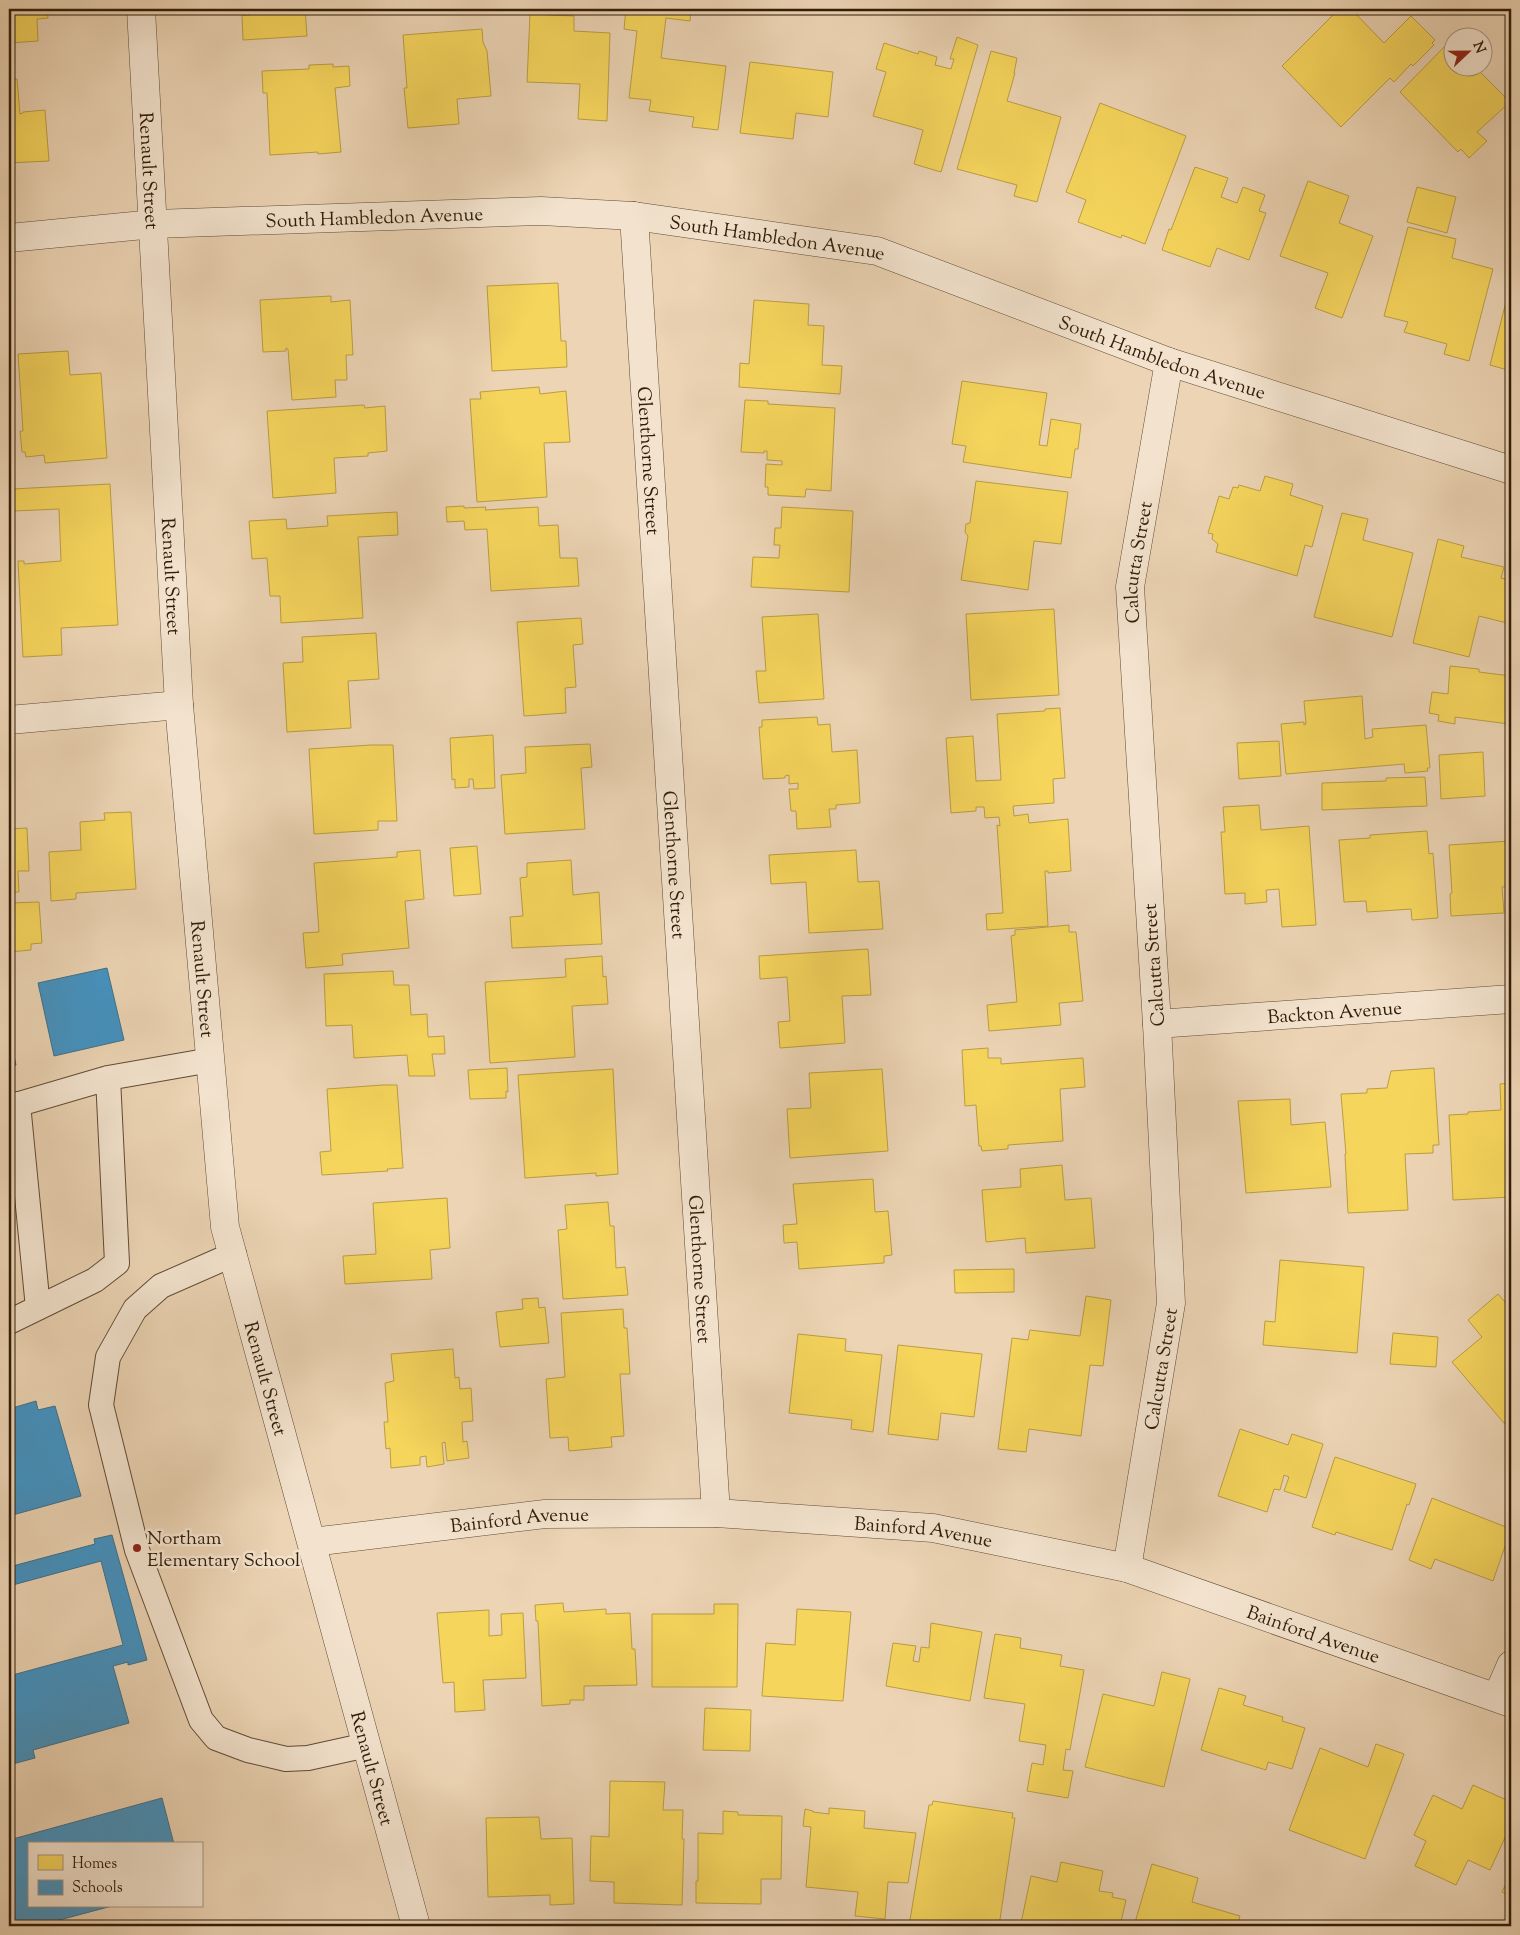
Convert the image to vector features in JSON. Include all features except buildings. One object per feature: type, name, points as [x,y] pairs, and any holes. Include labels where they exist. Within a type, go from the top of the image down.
[{"type":"street","name":"Renault Street","points":[[141,9],[180,705],[226,1227],[416,1926]]},
{"type":"street","name":"South Hambledon Avenue","points":[[9,238],[154,224],[541,211],[634,216],[877,250],[1169,362],[1511,470]]},
{"type":"street","name":"Glenthorne Street","points":[[634,216],[716,1513]]},
{"type":"street","name":"Calcutta Street","points":[[1127,1568],[1171,1303],[1157,1024],[1130,587],[1169,362]]},
{"type":"street","points":[[9,720],[180,705]]},
{"type":"street","name":"Backton Avenue","points":[[1157,1024],[1511,999]]},
{"type":"street","name":"Bainford Avenue","points":[[312,1542],[545,1514],[716,1513],[933,1528],[1127,1568],[1504,1700]]},
{"type":"street","points":[[1504,1700],[1511,1665]]},
{"type":"lane","points":[[38,1308],[14,1106],[108,1078],[210,1060]]},
{"type":"lane","points":[[9,1322],[95,1280],[117,1262],[108,1078]]},
{"type":"lane","points":[[234,1254],[161,1286],[135,1309],[108,1357],[101,1405],[137,1550],[201,1720],[216,1738],[248,1750],[286,1758],[308,1758],[367,1745]]},
{"type":"place","name":"Northam Elementary School","points":[[137,1548]]}]
